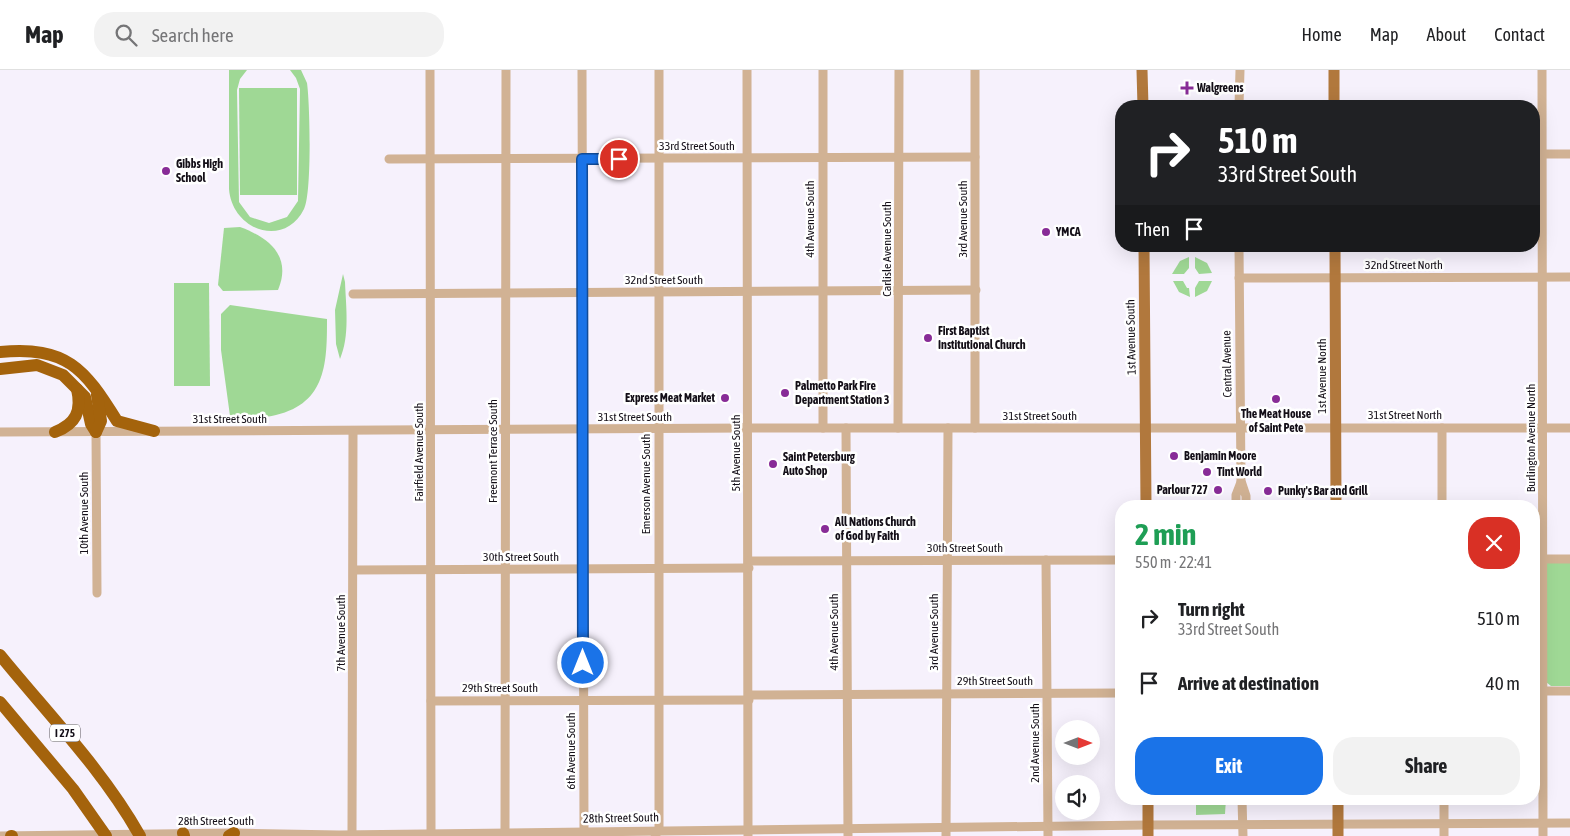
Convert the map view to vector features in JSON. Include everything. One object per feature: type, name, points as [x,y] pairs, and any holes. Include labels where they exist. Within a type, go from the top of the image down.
[{"type":"highway","points":[[0,352],[32,350],[64,358],[94,383],[117,421],[154,432]]},
{"type":"highway","points":[[0,369],[37,366],[64,374],[85,397],[90,424],[96,432],[101,421],[101,412],[94,383]]},
{"type":"highway","points":[[55,432],[69,427],[76,416],[80,401],[77,389]]},
{"type":"highway","name":"I 275","points":[[0,655],[82,753],[127,812],[140,836]]},
{"type":"highway","name":"I 275","points":[[0,702],[61,774],[106,836]]},
{"type":"main road","points":[[1142,70],[1143,100]]},
{"type":"main road","points":[[1334,70],[1334,100]]},
{"type":"main road","name":"1st Avenue South","points":[[1144,252],[1146,500]]},
{"type":"main road","name":"1st Avenue North","points":[[1335,252],[1336,500]]},
{"type":"main road","points":[[1148,805],[1148,830]]},
{"type":"main road","points":[[1338,805],[1338,836]]},
{"type":"street","name":"Fairfield Avenue South","points":[[430,70],[432,833]]},
{"type":"street","name":"Freemont Terrace South","points":[[505,832],[506,70]]},
{"type":"street","name":"6th Avenue South","points":[[582,70],[584,831]]},
{"type":"street","name":"Emerson Avenue South","points":[[656,833],[659,700],[659,70]]},
{"type":"street","name":"5th Avenue South","points":[[747,70],[750,697],[748,833]]},
{"type":"street","name":"4th Avenue South","points":[[823,70],[823,428]]},
{"type":"street","name":"Carlisle Avenue South","points":[[898,428],[899,70]]},
{"type":"street","name":"3rd Avenue South","points":[[975,70],[975,428]]},
{"type":"street","points":[[1240,70],[1240,100]]},
{"type":"street","name":"Burlington Avenue North","points":[[1540,515],[1544,428],[1542,70]]},
{"type":"street","points":[[1542,154],[1570,154]]},
{"type":"street","name":"33rd Street South","points":[[389,159],[975,158]]},
{"type":"street","name":"Central Avenue","points":[[1239,252],[1241,481],[1246,500]]},
{"type":"street","name":"32nd Street North","points":[[1239,278],[1570,277]]},
{"type":"street","name":"32nd Street South","points":[[353,294],[976,290]]},
{"type":"street","name":"31st Street South","points":[[0,432],[352,432],[748,428],[1240,428]]},
{"type":"street","name":"4th Avenue South","points":[[846,428],[848,832]]},
{"type":"street","name":"3rd Avenue South","points":[[946,832],[948,428]]},
{"type":"street","name":"31st Street North","points":[[1240,428],[1570,428]]},
{"type":"street","points":[[1442,428],[1442,500]]},
{"type":"street","name":"10th Avenue South","points":[[96,432],[96,593]]},
{"type":"street","name":"7th Avenue South","points":[[352,432],[354,570],[352,834]]},
{"type":"street","name":"Central Avenue","points":[[1236,500],[1241,481]]},
{"type":"street","points":[[1540,559],[1570,559]]},
{"type":"street","name":"2nd Avenue South","points":[[1046,560],[1048,836]]},
{"type":"street","name":"30th Street South","points":[[354,570],[583,570],[846,562],[1115,560]]},
{"type":"street","points":[[1540,691],[1570,691]]},
{"type":"street","name":"29th Street South","points":[[431,701],[584,701],[847,694],[1115,692]]},
{"type":"street","name":"Burlington Avenue North","points":[[1540,744],[1543,836]]},
{"type":"street","points":[[1242,805],[1243,836]]},
{"type":"street","points":[[1444,805],[1444,836]]},
{"type":"street","name":"28th Street South","points":[[0,836],[451,834],[505,832],[550,834],[584,831],[656,833],[946,832],[1048,826],[1148,830],[1243,824],[1570,823]]},
{"type":"green space","points":[[229,70],[247,70],[240,79],[237,90],[239,202],[250,217],[269,223],[287,217],[298,201],[300,89],[296,78],[290,70],[301,70],[307,83],[310,148],[307,200],[304,209],[295,221],[284,229],[272,231],[260,229],[249,224],[239,215],[232,203],[229,189]]},
{"type":"green space","points":[[239,88],[297,88],[297,195],[240,195]]},
{"type":"green space","points":[[240,227],[261,237],[276,250],[282,268],[282,278],[278,290],[223,291],[218,285],[224,228]]},
{"type":"green space","points":[[1189,257],[1189,268],[1184,274],[1172,274],[1180,261]]},
{"type":"green space","points":[[1195,257],[1207,263],[1212,273],[1199,274],[1195,268]]},
{"type":"green space","points":[[343,274],[347,321],[345,341],[340,359],[336,344],[335,310]]},
{"type":"green space","points":[[1173,281],[1183,281],[1187,288],[1189,288],[1190,297],[1179,292]]},
{"type":"green space","points":[[1199,281],[1212,281],[1207,291],[1195,297],[1195,288]]},
{"type":"green space","points":[[174,283],[209,283],[210,386],[174,386]]},
{"type":"green space","points":[[230,305],[327,319],[326,350],[321,378],[315,390],[305,401],[293,409],[271,416],[230,416],[221,350],[221,314]]},
{"type":"green space","points":[[1550,561],[1570,561],[1570,686],[1551,686],[1546,682],[1546,564]]},
{"type":"green space","points":[[1196,805],[1226,805],[1225,814],[1196,815]]},
{"type":"place","name":"Walgreens","points":[[1187,88]]},
{"type":"place","name":"Gibbs High School","points":[[166,171]]},
{"type":"place","name":"YMCA","points":[[1046,232]]},
{"type":"place","name":"First Baptist Institutional Church","points":[[928,338]]},
{"type":"place","name":"Palmetto Park Fire Department Station 3","points":[[785,393]]},
{"type":"place","name":"Express Meat Market","points":[[725,398]]},
{"type":"place","name":"The Meat House of Saint Pete","points":[[1276,399]]},
{"type":"place","name":"Benjamin Moore","points":[[1174,456]]},
{"type":"place","name":"Saint Petersburg Auto Shop","points":[[773,464]]},
{"type":"place","name":"Tint World","points":[[1207,472]]},
{"type":"place","name":"Parlour 727","points":[[1218,490]]},
{"type":"place","name":"Punky's Bar and Grill","points":[[1268,491]]},
{"type":"place","name":"All Nations Church of God by Faith","points":[[825,529]]},
{"type":"route","points":[[583,663],[582,159],[619,159]]}]
